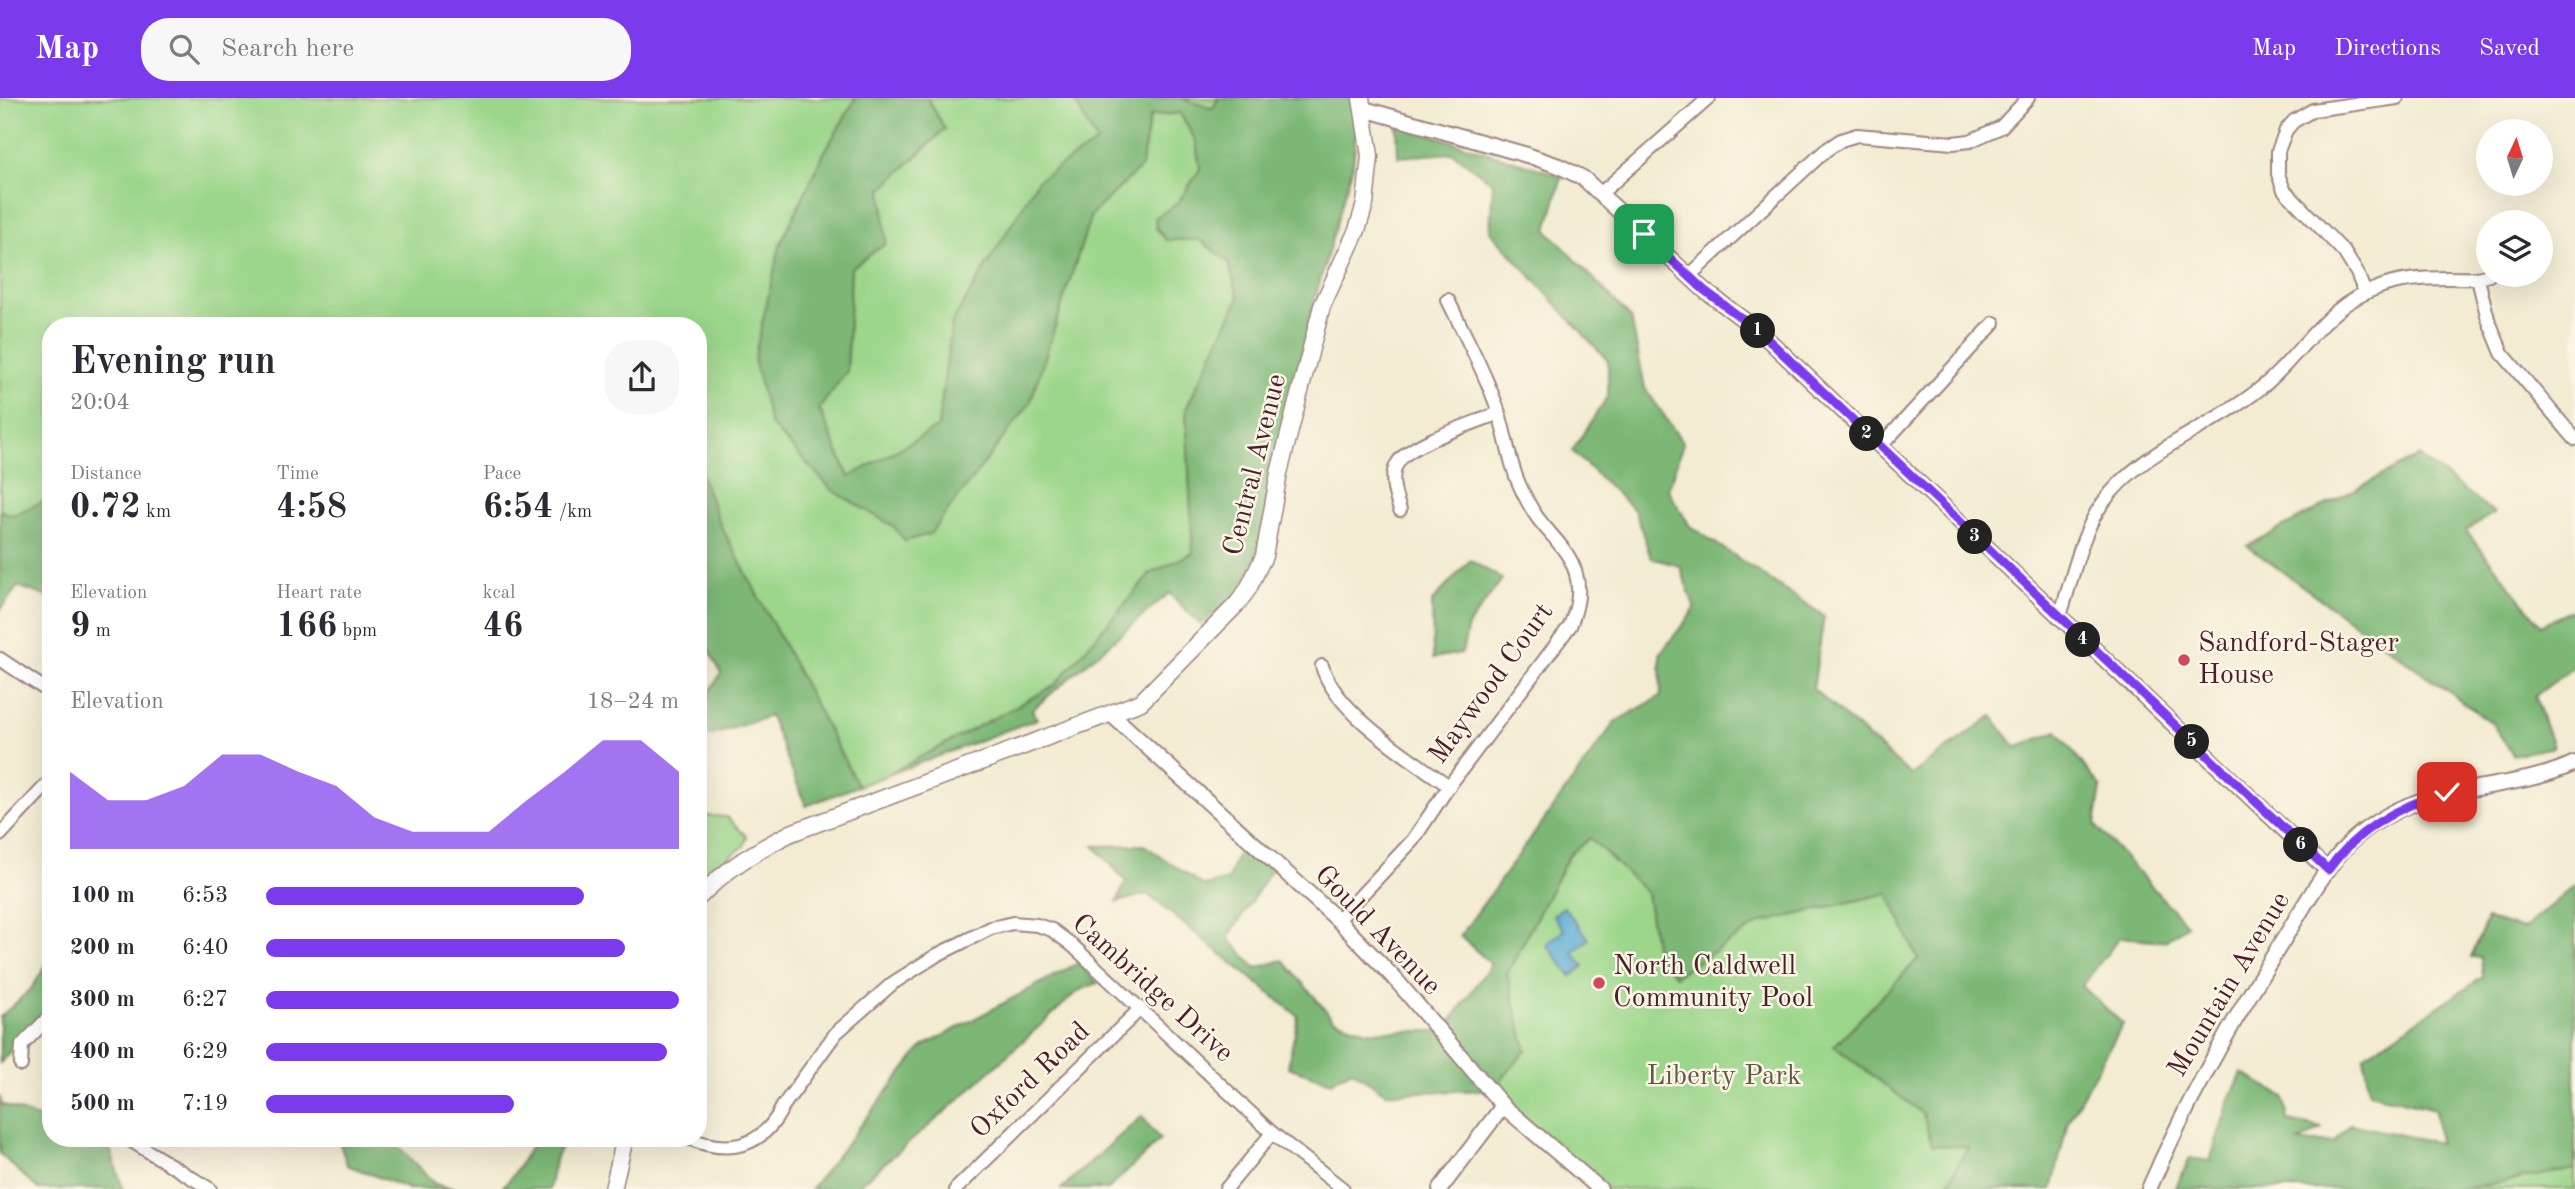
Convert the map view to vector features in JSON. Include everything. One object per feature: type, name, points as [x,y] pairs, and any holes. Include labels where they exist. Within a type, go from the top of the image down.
[{"type":"main road","name":"Central Avenue","points":[[707,889],[720,875],[751,853],[791,833],[1141,702],[1237,604],[1258,573],[1265,556],[1279,473],[1322,306],[1357,230],[1365,204],[1370,156],[1363,103]]},
{"type":"main road","points":[[613,1189],[623,1147]]},
{"type":"street","points":[[1600,194],[1709,98]]},
{"type":"street","points":[[1689,276],[1826,150],[1842,140],[1864,135],[1953,143],[1970,141],[2001,127],[2028,98]]},
{"type":"street","points":[[2365,293],[2344,252],[2284,190],[2278,174],[2278,151],[2286,130],[2294,121],[2313,110],[2397,98]]},
{"type":"street","points":[[1363,103],[1559,166],[1583,178],[1689,276],[1760,332],[2328,870]]},
{"type":"street","points":[[2059,618],[2088,528],[2101,505],[2116,487],[2158,454],[2244,400],[2269,381],[2331,314],[2365,293],[2380,286],[2417,279],[2476,277]]},
{"type":"street","points":[[2485,287],[2488,319],[2502,353],[2575,439]]},
{"type":"street","name":"Maywood Court","points":[[1338,920],[1413,839],[1448,786],[1570,625],[1577,605],[1575,572],[1566,553],[1536,515],[1519,484],[1489,384],[1448,300]]},
{"type":"street","points":[[1880,447],[1993,323]]},
{"type":"street","points":[[1400,510],[1394,492],[1393,477],[1398,462],[1416,447],[1499,413]]},
{"type":"street","points":[[0,659],[42,687]]},
{"type":"street","points":[[1322,666],[1331,688],[1374,732],[1448,786]]},
{"type":"street","name":"Gould Avenue","points":[[1111,715],[1338,920],[1395,980],[1503,1106],[1600,1189]]},
{"type":"street","name":"Mountain Avenue","points":[[2149,1189],[2182,1116],[2213,1058],[2338,855],[2364,831],[2410,804],[2447,792],[2534,778],[2575,763]]},
{"type":"street","points":[[0,835],[42,790]]},
{"type":"street","name":"Cambridge Drive","points":[[707,1144],[729,1147],[748,1143],[760,1136],[778,1117],[783,1106],[836,1033],[892,983],[937,955],[998,926],[1013,923],[1037,925],[1058,934],[1272,1133],[1343,1189]]},
{"type":"street","name":"Oxford Road","points":[[956,1189],[1140,1009]]},
{"type":"street","points":[[21,1065],[22,1045],[42,1024]]},
{"type":"street","points":[[1440,1189],[1503,1106]]},
{"type":"street","points":[[1226,1189],[1272,1133]]},
{"type":"street","points":[[141,1147],[210,1189]]},
{"type":"green space","points":[[0,98],[856,98],[824,153],[780,245],[832,490],[893,526],[1030,403],[1091,215],[1141,167],[1150,116],[1180,113],[1196,141],[1200,169],[1178,203],[1155,218],[1166,240],[1200,240],[1228,261],[1240,298],[1186,409],[1193,553],[1151,573],[1055,686],[885,776],[858,786],[720,524],[707,490],[707,317],[42,317],[42,502],[14,515],[0,511]]},
{"type":"green space","points":[[856,98],[927,98],[945,129],[882,189],[886,243],[851,268],[847,371],[819,409],[849,477],[938,427],[952,323],[1038,180],[1097,142],[1073,98],[1181,98],[1213,109],[1218,98],[1351,98],[1357,121],[1353,165],[1312,309],[1255,559],[1240,592],[1201,625],[1169,593],[1032,710],[1037,719],[885,776],[1054,686],[1151,573],[1193,553],[1186,409],[1239,298],[1228,261],[1200,240],[1166,240],[1156,228],[1155,218],[1178,203],[1200,169],[1196,141],[1180,113],[1150,116],[1141,167],[1091,215],[1030,403],[930,534],[905,541],[893,526],[832,490],[770,424],[754,359],[780,245],[824,153]]},
{"type":"green space","points":[[927,98],[1073,98],[1098,142],[1038,181],[952,323],[938,427],[849,477],[819,408],[847,371],[851,268],[886,243],[882,189],[945,129]]},
{"type":"green space","points":[[1181,98],[1218,98],[1213,109]]},
{"type":"green space","points":[[1397,124],[1562,176],[1547,230],[1631,318],[1645,388],[1683,443],[1668,490],[1690,526],[1824,616],[1813,689],[1911,775],[1992,716],[2016,748],[2057,731],[2101,788],[2095,825],[2187,925],[2165,941],[2120,937],[2082,986],[2123,1024],[2068,1121],[2052,1189],[1945,1189],[1968,1147],[1932,1145],[1923,1114],[1834,1046],[1918,959],[1888,893],[1760,923],[1675,976],[1656,952],[1647,893],[1590,838],[1569,855],[1507,974],[1526,1050],[1493,1090],[1385,1093],[1352,1070],[1331,1082],[1288,1067],[1298,1016],[1147,894],[1117,902],[1126,881],[1094,846],[1144,845],[1204,886],[1228,880],[1242,842],[1271,870],[1228,938],[1256,968],[1283,960],[1333,1019],[1367,1031],[1444,1031],[1491,964],[1460,936],[1615,722],[1661,696],[1660,654],[1695,609],[1680,566],[1651,558],[1635,511],[1572,451],[1608,396],[1608,361],[1490,231],[1493,183],[1453,153],[1398,157]]},
{"type":"green space","points":[[2419,456],[2494,513],[2466,530],[2541,625],[2575,609],[2575,666],[2535,696],[2553,747],[2513,755],[2492,723],[2247,546]]},
{"type":"green space","points":[[707,490],[720,524],[858,786],[806,806],[770,716],[707,737],[707,697],[721,673],[707,646]]},
{"type":"green space","points":[[42,502],[42,595],[18,586],[0,610],[0,511],[14,515]]},
{"type":"green space","points":[[1470,560],[1502,579],[1468,626],[1462,653],[1433,658],[1432,602]]},
{"type":"green space","points":[[707,816],[727,817],[747,837],[744,846],[707,874]]},
{"type":"green space","name":"Liberty Park","points":[[1590,837],[1647,893],[1656,952],[1675,976],[1760,923],[1888,893],[1918,959],[1835,1047],[1968,1147],[1945,1189],[1604,1189],[1493,1090],[1526,1050],[1507,974],[1569,855]]},
{"type":"green space","points":[[2575,885],[2575,1169],[2460,1189],[2175,1189],[2190,1158],[2210,1161],[2229,1101],[2242,1073],[2284,1097],[2288,1121],[2322,1128],[2299,1142],[2335,1142],[2350,1124],[2439,1143],[2435,1109],[2369,1093],[2364,1056],[2483,977],[2481,958],[2471,957],[2487,919],[2523,929]]},
{"type":"green space","points":[[1078,963],[1098,983],[1078,991],[944,1113],[854,1189],[811,1189],[922,1047]]},
{"type":"green space","points":[[42,971],[42,1014],[0,1063],[0,1017],[31,989]]},
{"type":"green space","points":[[0,1096],[1,1104],[42,1120],[42,1147],[109,1147],[123,1189],[38,1189],[0,1154]]},
{"type":"green space","points":[[1142,1116],[1160,1140],[1108,1189],[1061,1189]]},
{"type":"green space","points":[[341,1147],[399,1147],[435,1184],[456,1189],[409,1189],[347,1165]]},
{"type":"green space","points":[[530,1147],[561,1147],[549,1189],[501,1189]]},
{"type":"green space","points":[[2575,1169],[2575,1189],[2460,1189]]},
{"type":"water","points":[[1564,907],[1589,939],[1573,952],[1584,966],[1571,976],[1546,944],[1564,930],[1553,915]]},
{"type":"place","name":"Sandford-Stager House","points":[[2184,660]]},
{"type":"place","name":"North Caldwell Community Pool","points":[[1599,983]]},
{"type":"route","points":[[1644,234],[1704,290],[1760,332],[2328,870],[2351,842],[2378,821],[2410,804],[2447,792]]}]
